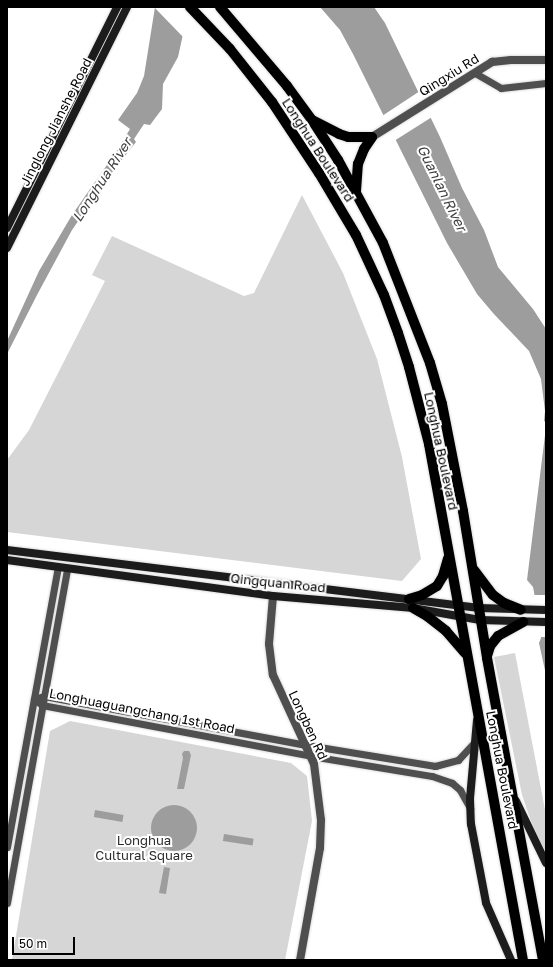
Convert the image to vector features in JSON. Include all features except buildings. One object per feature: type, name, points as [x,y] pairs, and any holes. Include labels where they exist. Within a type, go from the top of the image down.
[{"type":"main road","name":"Jinglong Jianshe Road","points":[[7,228],[117,7]]},
{"type":"main road","name":"Jinglong Jianshe Road","points":[[7,248],[127,7]]},
{"type":"main road","name":"Longhua Boulevard","points":[[190,7],[239,60],[272,102],[301,144],[340,207],[372,267],[398,333],[429,444],[459,616],[523,960]]},
{"type":"main road","name":"Longhua Boulevard","points":[[220,7],[282,80],[312,120],[356,192],[383,243],[430,363],[450,440],[480,620],[543,960]]},
{"type":"main road","points":[[312,120],[339,134],[357,137],[372,137]]},
{"type":"main road","points":[[356,192],[358,164],[364,149],[372,137]]},
{"type":"main road","name":"Qingquan Road","points":[[7,550],[411,604],[480,620],[546,622]]},
{"type":"main road","points":[[448,553],[445,570],[437,586],[411,604],[446,631],[467,656]]},
{"type":"main road","name":"Qingquan Road","points":[[7,560],[273,596],[411,604],[457,604],[479,608],[546,610]]},
{"type":"main road","points":[[472,566],[493,595],[504,603],[521,610]]},
{"type":"main road","points":[[487,658],[490,646],[498,636],[523,622]]},
{"type":"main road","points":[[478,715],[470,810],[471,824],[482,889],[491,918],[511,960]]},
{"type":"main road","points":[[513,795],[546,863]]},
{"type":"street","name":"Qingxiu Rd","points":[[372,137],[492,62],[511,60],[546,60]]},
{"type":"street","points":[[475,74],[501,88],[546,83]]},
{"type":"street","points":[[7,903],[44,696],[63,567]]},
{"type":"street","points":[[7,847],[34,699],[63,567]]},
{"type":"street","name":"Longben Rd","points":[[273,596],[269,644],[273,675],[280,693],[307,745],[317,775],[321,838],[300,960]]},
{"type":"street","name":"Longhuaguangchang 1st Road","points":[[34,699],[44,696],[307,745],[435,766],[458,760],[475,742]]},
{"type":"street","name":"Longhuaguangchang 1st Road","points":[[34,699],[42,705],[311,756],[421,773],[444,779],[452,783],[460,790],[470,810]]},
{"type":"green space","points":[[302,195],[343,273],[377,359],[402,457],[421,559],[402,581],[7,532],[7,460],[29,430],[105,281],[92,275],[112,236],[244,296],[254,293]]},
{"type":"green space","points":[[515,653],[546,815],[546,855],[533,827],[522,795],[494,657]]},
{"type":"green space","name":"Longhua Cultural Square","points":[[70,721],[291,763],[307,776],[312,821],[285,960],[12,960],[50,731]]},
{"type":"water","name":"Longhua River","points":[[155,7],[189,7],[178,57],[163,84],[162,109],[150,125],[144,124],[134,139],[136,142],[110,175],[72,230],[7,354],[7,341],[39,271],[72,215],[116,152],[130,129],[118,120],[137,93],[144,76]]},
{"type":"water","name":"Guanlan River","points":[[320,7],[374,7],[385,23],[440,137],[462,188],[484,230],[498,267],[533,309],[546,329],[546,422],[544,421],[545,411],[541,379],[529,351],[477,294],[447,243],[340,30]]},
{"type":"water","points":[[546,427],[546,675],[539,643],[541,638],[533,587],[527,580]]},
{"type":"water","points":[[184,751],[189,751],[191,755],[184,789],[177,789],[183,758],[182,754]]},
{"type":"water","points":[[174,805],[187,809],[193,815],[197,828],[193,841],[187,847],[174,851],[161,847],[155,841],[151,828],[155,815],[161,809]]},
{"type":"water","points":[[95,810],[124,815],[122,822],[94,817]]},
{"type":"water","points":[[224,834],[254,839],[253,846],[223,841]]},
{"type":"water","points":[[164,867],[170,868],[166,894],[159,893]]},
{"type":"pier","points":[[154,7],[191,7],[184,38]]},
{"type":"pier","points":[[420,91],[432,117],[394,141],[382,116]]},
{"type":"pier","points":[[533,595],[546,595],[546,637],[539,637]]}]
